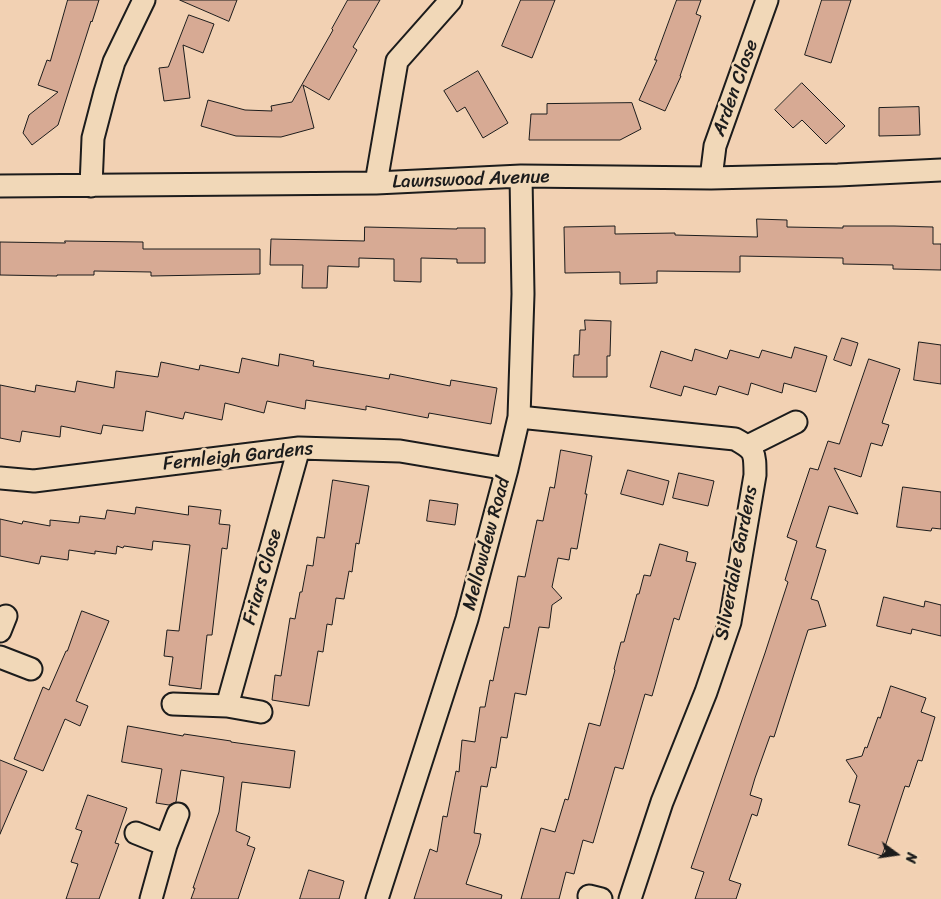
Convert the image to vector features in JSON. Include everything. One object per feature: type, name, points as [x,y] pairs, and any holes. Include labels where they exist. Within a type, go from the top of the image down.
[{"type":"street","points":[[90,186],[93,138],[105,92],[114,62],[144,0]]},
{"type":"street","points":[[376,183],[397,61],[451,0]]},
{"type":"street","name":"Arden Close","points":[[711,178],[715,146],[767,0]]},
{"type":"street","name":"Lawnswood Avenue","points":[[0,186],[376,183],[521,176],[711,178],[941,170]]},
{"type":"street","name":"Mellowdew Road","points":[[378,899],[467,619],[518,417],[523,294],[521,176]]},
{"type":"street","points":[[518,417],[735,438],[748,446],[796,422]]},
{"type":"street","name":"Silverdale Gardens","points":[[630,899],[662,802],[706,692],[730,622],[755,474],[755,457],[748,446]]},
{"type":"street","name":"Fernleigh Gardens","points":[[0,478],[34,482],[299,448],[400,451],[506,469]]},
{"type":"street","name":"Friars Close","points":[[227,706],[299,448]]},
{"type":"street","points":[[0,657],[31,669]]},
{"type":"street","points":[[173,704],[227,706],[261,712]]},
{"type":"street","points":[[151,899],[166,845],[178,814]]},
{"type":"street","points":[[136,833],[166,845]]},
{"type":"building","points":[[68,0],[99,0],[58,125],[32,145],[23,133],[29,115],[58,92],[38,85],[47,60],[50,61]]},
{"type":"building","points":[[180,0],[237,0],[229,21]]},
{"type":"building","points":[[348,0],[380,0],[353,47],[357,50],[329,100],[303,85],[314,128],[281,137],[236,136],[201,126],[208,100],[245,110],[272,111],[271,106],[292,102]]},
{"type":"building","points":[[521,0],[555,0],[532,58],[502,46]]},
{"type":"building","points":[[677,0],[701,0],[696,14],[701,16],[681,76],[665,111],[639,100],[657,60],[655,60]]},
{"type":"building","points":[[822,0],[851,0],[831,63],[805,55]]},
{"type":"building","points":[[189,15],[214,24],[203,53],[183,45],[190,98],[164,101],[159,68],[168,67]]},
{"type":"building","points":[[478,71],[508,123],[483,138],[465,107],[457,112],[444,91]]},
{"type":"building","points":[[802,83],[845,126],[826,144],[802,120],[793,128],[775,110]]},
{"type":"building","points":[[632,103],[641,129],[620,140],[529,140],[531,114],[547,114],[547,104]]},
{"type":"building","points":[[919,107],[920,135],[879,136],[879,108]]},
{"type":"building","points":[[757,219],[787,220],[787,227],[933,227],[933,244],[941,244],[941,270],[893,269],[893,265],[843,264],[843,258],[740,256],[740,272],[657,271],[657,283],[620,284],[620,272],[565,273],[564,227],[615,226],[615,234],[675,233],[675,235],[757,237]]},
{"type":"building","points":[[365,227],[485,228],[485,263],[457,263],[457,259],[421,258],[421,282],[394,281],[394,259],[359,258],[359,267],[328,266],[327,288],[302,288],[303,265],[270,265],[271,239],[364,241]]},
{"type":"building","points":[[65,241],[143,242],[143,249],[260,249],[260,274],[151,276],[151,272],[94,271],[94,275],[0,275],[0,242],[65,243]]},
{"type":"building","points":[[585,320],[611,321],[607,377],[573,377],[574,355],[579,355],[580,330],[585,330]]},
{"type":"building","points":[[842,338],[858,343],[851,366],[834,360]]},
{"type":"building","points":[[919,342],[941,345],[941,384],[914,380]]},
{"type":"building","points":[[795,347],[827,356],[816,392],[784,383],[782,393],[751,383],[748,395],[719,386],[716,395],[684,386],[681,396],[650,387],[661,351],[692,361],[695,349],[727,359],[730,350],[759,358],[762,350],[791,358]]},
{"type":"building","points":[[280,354],[314,361],[313,366],[389,379],[390,374],[450,386],[451,380],[497,388],[491,424],[429,413],[428,418],[366,406],[366,410],[306,400],[305,409],[267,401],[264,413],[225,403],[222,420],[185,412],[183,419],[146,411],[143,431],[103,425],[101,434],[61,426],[60,437],[22,431],[20,442],[0,438],[0,385],[35,392],[36,385],[75,392],[77,381],[114,388],[116,371],[158,377],[161,362],[199,370],[200,365],[239,373],[242,358],[278,366]]},
{"type":"building","points":[[869,359],[900,369],[882,423],[889,425],[882,446],[871,443],[861,477],[834,468],[858,514],[829,506],[816,547],[826,550],[811,599],[818,601],[826,626],[808,630],[774,737],[770,736],[755,778],[750,795],[762,799],[757,816],[752,814],[729,880],[741,884],[736,899],[695,899],[704,872],[691,868],[788,582],[785,580],[797,541],[787,537],[810,468],[818,470],[828,441],[839,444]]},
{"type":"building","points":[[561,450],[592,456],[577,549],[571,548],[569,560],[558,558],[552,587],[562,598],[552,605],[549,628],[539,627],[526,695],[515,693],[507,738],[501,737],[496,768],[491,767],[487,787],[481,786],[474,833],[481,834],[466,884],[502,895],[501,899],[414,899],[430,849],[437,852],[443,816],[447,817],[456,771],[459,772],[462,740],[475,742],[480,707],[485,707],[490,680],[493,681],[504,627],[509,628],[518,576],[525,577],[537,520],[543,521],[550,487],[554,488]]},
{"type":"building","points":[[628,470],[669,481],[663,505],[621,494]]},
{"type":"building","points":[[679,473],[714,481],[708,506],[673,498]]},
{"type":"building","points":[[333,480],[369,486],[359,544],[356,543],[352,572],[349,571],[344,599],[336,598],[332,625],[327,624],[323,652],[318,651],[309,706],[272,700],[275,675],[281,676],[290,618],[295,619],[307,565],[313,566],[317,537],[324,538]]},
{"type":"building","points":[[903,487],[941,492],[941,529],[932,528],[931,531],[897,527]]},
{"type":"building","points":[[430,500],[458,504],[455,525],[427,521]]},
{"type":"building","points":[[189,506],[221,510],[219,524],[230,525],[227,549],[222,548],[212,635],[207,635],[201,689],[169,685],[173,657],[164,656],[167,630],[179,631],[190,545],[153,541],[152,550],[117,546],[116,554],[95,551],[95,554],[69,550],[68,560],[41,556],[39,564],[0,556],[0,519],[22,524],[23,521],[50,526],[50,520],[79,523],[80,516],[105,519],[107,510],[135,514],[136,507],[188,515]]},
{"type":"building","points":[[660,544],[688,552],[686,561],[696,563],[679,620],[674,618],[652,696],[645,694],[623,769],[615,767],[593,843],[583,840],[574,874],[566,872],[559,899],[521,899],[541,828],[555,832],[565,799],[568,800],[589,723],[600,726],[621,642],[624,642],[644,575],[650,576]]},
{"type":"building","points":[[884,597],[924,607],[925,601],[941,605],[941,636],[912,629],[911,634],[877,626]]},
{"type":"building","points":[[82,611],[109,621],[76,701],[88,706],[80,726],[65,719],[43,771],[14,759],[43,687],[49,690],[67,651]]},
{"type":"building","points":[[891,686],[926,698],[921,712],[935,717],[922,761],[918,760],[909,787],[905,786],[882,856],[848,845],[860,805],[849,802],[857,776],[846,760],[862,756],[865,747],[867,748]]},
{"type":"building","points":[[128,726],[183,736],[184,734],[295,751],[290,788],[242,782],[236,831],[250,837],[247,845],[255,848],[238,899],[191,899],[219,812],[224,777],[181,770],[176,802],[169,805],[156,803],[162,769],[122,762]]},
{"type":"building","points":[[0,760],[27,771],[0,834]]},
{"type":"building","points":[[88,795],[127,808],[115,843],[119,844],[99,899],[66,899],[78,864],[71,862],[82,831],[76,829]]},
{"type":"building","points":[[309,870],[344,881],[339,899],[300,899]]}]
